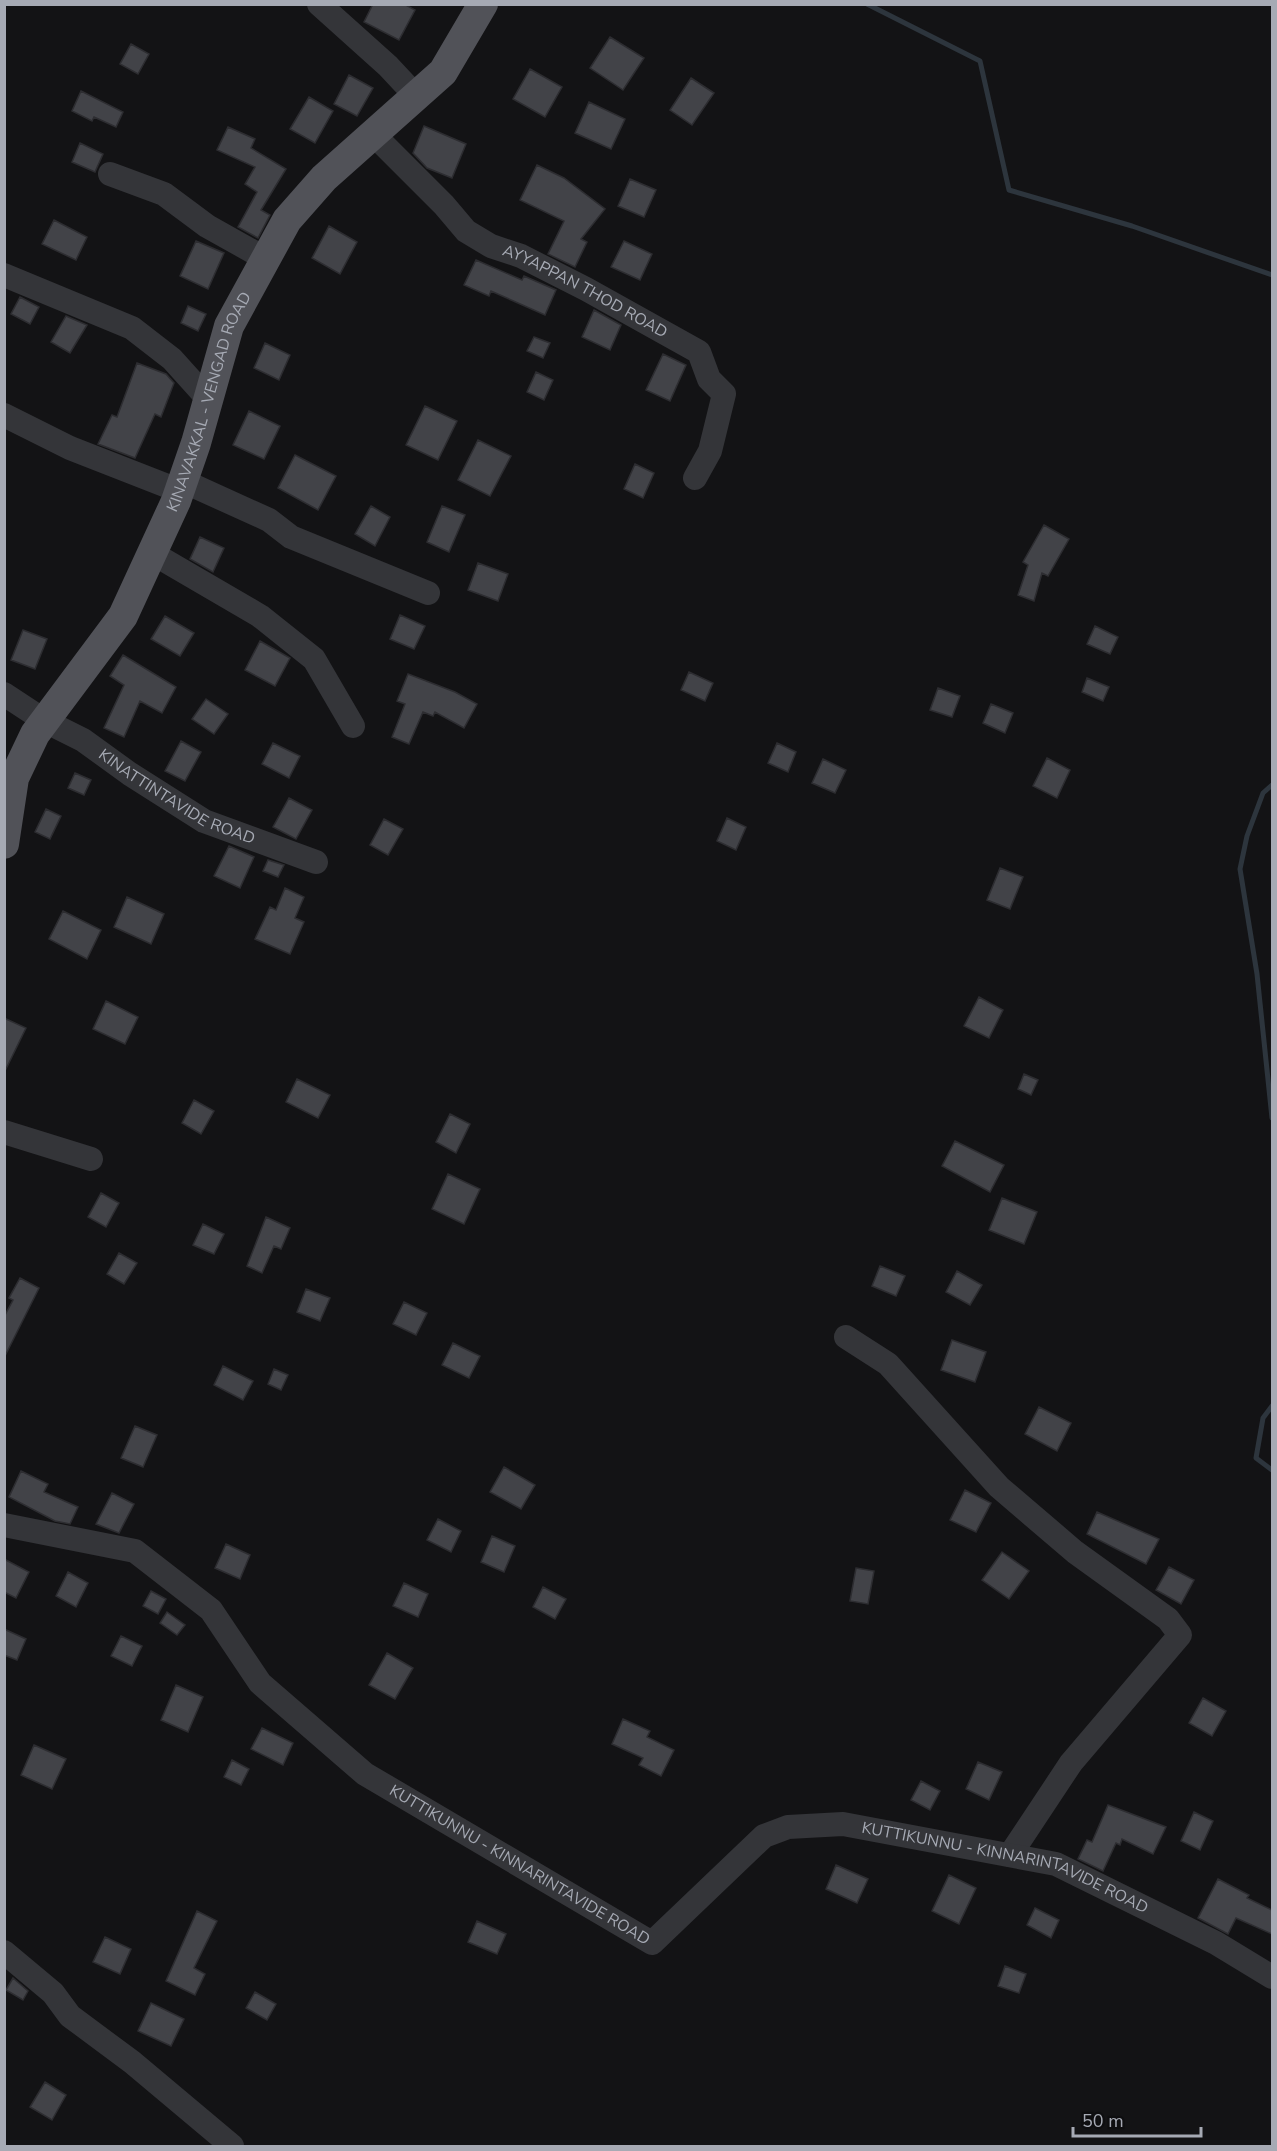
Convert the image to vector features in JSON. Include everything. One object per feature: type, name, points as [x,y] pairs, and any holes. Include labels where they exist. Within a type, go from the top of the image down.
[{"type":"main road","name":"KINAVAKKAL - VENGAD ROAD","points":[[4,844],[8,801],[14,778],[45,721],[123,616],[181,486],[229,326],[287,220],[324,178],[443,72],[483,4]]},
{"type":"street","points":[[319,4],[388,66],[416,96]]},
{"type":"street","name":"AYYAPPAN THOD ROAD","points":[[373,134],[444,205],[466,231],[491,246],[521,256],[586,289],[699,352],[709,380],[724,394],[710,451],[695,478]]},
{"type":"street","points":[[110,174],[164,194],[207,226],[266,259]]},
{"type":"street","points":[[4,275],[132,328],[172,359],[208,399]]},
{"type":"street","points":[[4,415],[70,448],[181,486],[269,520],[291,537],[428,593]]},
{"type":"street","points":[[152,554],[260,616],[314,659],[353,726]]},
{"type":"street","name":"KINATTINTAVIDE ROAD","points":[[4,694],[45,721],[83,740],[130,774],[204,821],[316,862]]},
{"type":"street","points":[[4,1132],[91,1159]]},
{"type":"street","points":[[846,1337],[888,1364],[999,1487],[1075,1552],[1168,1619],[1180,1635],[1071,1763],[1010,1855]]},
{"type":"street","name":"KUTTIKUNNU - KINNARINTAVIDE ROAD","points":[[4,1525],[135,1551],[211,1610],[260,1683],[365,1774],[651,1943],[764,1836],[788,1827],[843,1824],[1056,1864],[1216,1943],[1272,1977]]},
{"type":"street","points":[[4,1952],[53,1993],[70,2016],[132,2062],[232,2146]]},
{"type":"building","points":[[373,4],[404,4],[415,10],[399,40],[364,22]]},
{"type":"building","points":[[610,37],[644,58],[623,90],[590,68]]},
{"type":"building","points":[[131,44],[149,54],[138,74],[120,64]]},
{"type":"building","points":[[530,69],[562,87],[545,117],[513,99]]},
{"type":"building","points":[[349,75],[373,88],[357,116],[334,104]]},
{"type":"building","points":[[691,78],[714,93],[692,125],[670,110]]},
{"type":"building","points":[[81,91],[123,112],[116,127],[94,117],[92,121],[72,111]]},
{"type":"building","points":[[309,97],[333,111],[315,143],[290,129]]},
{"type":"building","points":[[589,102],[625,119],[611,149],[575,133]]},
{"type":"building","points":[[424,126],[466,144],[452,178],[427,168],[413,153]]},
{"type":"building","points":[[228,127],[255,139],[251,148],[286,169],[261,210],[270,215],[258,238],[238,227],[257,192],[245,184],[255,167],[217,150]]},
{"type":"building","points":[[80,143],[103,154],[95,172],[72,162]]},
{"type":"building","points":[[537,165],[564,178],[605,209],[581,239],[587,242],[575,267],[548,254],[564,221],[520,200]]},
{"type":"building","points":[[630,179],[656,190],[644,217],[618,206]]},
{"type":"building","points":[[54,220],[87,237],[76,260],[42,244]]},
{"type":"building","points":[[329,226],[357,242],[340,274],[312,258]]},
{"type":"building","points":[[196,241],[224,253],[208,289],[180,276]]},
{"type":"building","points":[[624,241],[652,254],[640,280],[611,267]]},
{"type":"building","points":[[476,260],[522,280],[524,276],[556,290],[545,315],[491,291],[489,296],[464,285]]},
{"type":"building","points":[[20,297],[39,307],[30,324],[11,314]]},
{"type":"building","points":[[188,306],[206,314],[198,331],[181,323]]},
{"type":"building","points":[[594,310],[621,325],[610,350],[582,337]]},
{"type":"building","points":[[66,316],[87,325],[70,353],[51,342]]},
{"type":"building","points":[[534,337],[550,343],[543,358],[527,351]]},
{"type":"building","points":[[265,343],[290,355],[279,380],[254,368]]},
{"type":"building","points":[[663,354],[686,365],[670,401],[646,390]]},
{"type":"building","points":[[137,363],[166,374],[174,383],[161,417],[155,414],[135,458],[98,444],[112,415],[117,417]]},
{"type":"building","points":[[536,372],[553,380],[544,400],[527,392]]},
{"type":"building","points":[[425,406],[457,421],[438,460],[406,445]]},
{"type":"building","points":[[249,411],[280,426],[264,459],[233,445]]},
{"type":"building","points":[[478,440],[511,456],[490,496],[458,480]]},
{"type":"building","points":[[295,455],[336,476],[318,510],[278,488]]},
{"type":"building","points":[[635,464],[654,473],[643,498],[624,489]]},
{"type":"building","points":[[371,506],[390,517],[375,546],[355,534]]},
{"type":"building","points":[[442,506],[465,515],[449,552],[427,542]]},
{"type":"building","points":[[1044,525],[1069,539],[1048,576],[1042,573],[1034,601],[1018,595],[1028,565],[1023,562]]},
{"type":"building","points":[[200,537],[224,548],[213,572],[190,559]]},
{"type":"building","points":[[478,563],[508,574],[498,601],[468,590]]},
{"type":"building","points":[[400,615],[425,626],[414,649],[390,639]]},
{"type":"building","points":[[165,616],[194,633],[180,656],[151,639]]},
{"type":"building","points":[[1095,626],[1118,637],[1110,654],[1087,644]]},
{"type":"building","points":[[23,630],[47,639],[35,669],[11,660]]},
{"type":"building","points":[[260,641],[290,658],[275,686],[245,670]]},
{"type":"building","points":[[123,655],[176,687],[162,713],[140,701],[124,737],[104,728],[124,685],[110,676]]},
{"type":"building","points":[[689,672],[713,683],[705,701],[681,690]]},
{"type":"building","points":[[408,674],[455,692],[477,704],[464,728],[435,712],[433,716],[423,712],[409,744],[392,737],[405,704],[397,701]]},
{"type":"building","points":[[1087,678],[1109,687],[1103,701],[1082,692]]},
{"type":"building","points":[[938,688],[960,696],[952,717],[930,710]]},
{"type":"building","points":[[206,699],[228,714],[214,734],[192,719]]},
{"type":"building","points":[[991,704],[1013,713],[1005,733],[983,723]]},
{"type":"building","points":[[181,741],[201,752],[185,781],[165,771]]},
{"type":"building","points":[[273,743],[300,756],[289,778],[262,764]]},
{"type":"building","points":[[777,743],[796,752],[788,772],[768,763]]},
{"type":"building","points":[[1047,758],[1070,770],[1057,798],[1033,786]]},
{"type":"building","points":[[823,759],[846,770],[835,793],[812,783]]},
{"type":"building","points":[[75,773],[91,780],[84,795],[68,788]]},
{"type":"building","points":[[289,798],[312,810],[296,839],[273,827]]},
{"type":"building","points":[[46,809],[61,816],[50,839],[35,832]]},
{"type":"building","points":[[727,818],[746,827],[736,850],[717,841]]},
{"type":"building","points":[[384,819],[403,829],[388,855],[370,845]]},
{"type":"building","points":[[229,846],[254,857],[240,888],[214,876]]},
{"type":"building","points":[[268,860],[284,865],[278,877],[263,871]]},
{"type":"building","points":[[1000,868],[1023,877],[1010,909],[987,900]]},
{"type":"building","points":[[285,888],[304,897],[295,918],[304,922],[290,954],[255,939],[270,907],[276,910]]},
{"type":"building","points":[[127,897],[164,914],[151,944],[114,927]]},
{"type":"building","points":[[63,911],[101,930],[87,959],[49,939]]},
{"type":"building","points":[[979,997],[1003,1010],[989,1038],[964,1026]]},
{"type":"building","points":[[106,1001],[138,1017],[125,1044],[93,1029]]},
{"type":"building","points":[[4,1018],[26,1028],[4,1073]]},
{"type":"building","points":[[1024,1074],[1038,1080],[1031,1095],[1018,1089]]},
{"type":"building","points":[[297,1079],[330,1095],[318,1118],[286,1102]]},
{"type":"building","points":[[194,1100],[214,1111],[201,1134],[182,1123]]},
{"type":"building","points":[[450,1114],[470,1124],[456,1153],[436,1142]]},
{"type":"building","points":[[955,1141],[1004,1165],[990,1192],[942,1166]]},
{"type":"building","points":[[448,1174],[480,1189],[464,1224],[432,1209]]},
{"type":"building","points":[[101,1193],[119,1203],[106,1227],[88,1217]]},
{"type":"building","points":[[1002,1198],[1037,1212],[1024,1244],[989,1230]]},
{"type":"building","points":[[266,1217],[290,1228],[281,1249],[274,1246],[262,1273],[247,1266]]},
{"type":"building","points":[[203,1224],[224,1234],[214,1254],[193,1245]]},
{"type":"building","points":[[119,1253],[137,1263],[124,1284],[107,1274]]},
{"type":"building","points":[[880,1266],[905,1276],[896,1296],[872,1286]]},
{"type":"building","points":[[957,1271],[982,1285],[970,1305],[946,1292]]},
{"type":"building","points":[[20,1278],[39,1288],[4,1358],[4,1317],[13,1300],[9,1298]]},
{"type":"building","points":[[306,1289],[330,1298],[320,1321],[297,1312]]},
{"type":"building","points":[[404,1302],[427,1313],[416,1335],[393,1324]]},
{"type":"building","points":[[952,1340],[986,1352],[975,1382],[941,1370]]},
{"type":"building","points":[[453,1343],[480,1356],[469,1378],[442,1365]]},
{"type":"building","points":[[223,1366],[253,1381],[243,1400],[214,1385]]},
{"type":"building","points":[[274,1369],[288,1375],[281,1390],[268,1384]]},
{"type":"building","points":[[1039,1407],[1071,1423],[1057,1451],[1025,1434]]},
{"type":"building","points":[[135,1426],[157,1435],[143,1467],[121,1458]]},
{"type":"building","points":[[504,1467],[535,1485],[521,1509],[490,1492]]},
{"type":"building","points":[[21,1471],[48,1484],[44,1492],[78,1507],[70,1524],[55,1521],[9,1497]]},
{"type":"building","points":[[965,1490],[991,1503],[976,1532],[950,1520]]},
{"type":"building","points":[[112,1493],[134,1504],[119,1533],[96,1524]]},
{"type":"building","points":[[1097,1512],[1159,1539],[1146,1564],[1087,1534]]},
{"type":"building","points":[[438,1519],[461,1531],[451,1552],[427,1540]]},
{"type":"building","points":[[492,1536],[515,1546],[504,1572],[481,1562]]},
{"type":"building","points":[[226,1544],[250,1555],[240,1579],[215,1568]]},
{"type":"building","points":[[1002,1552],[1029,1571],[1009,1599],[982,1580]]},
{"type":"building","points":[[4,1559],[29,1572],[16,1598],[4,1592]]},
{"type":"building","points":[[1169,1567],[1194,1580],[1181,1604],[1156,1590]]},
{"type":"building","points":[[856,1568],[874,1571],[868,1604],[850,1601]]},
{"type":"building","points":[[68,1572],[88,1583],[76,1607],[56,1596]]},
{"type":"building","points":[[404,1583],[428,1594],[418,1617],[393,1606]]},
{"type":"building","points":[[543,1587],[566,1599],[555,1619],[533,1607]]},
{"type":"building","points":[[151,1591],[166,1599],[158,1614],[143,1606]]},
{"type":"building","points":[[167,1612],[185,1625],[177,1635],[160,1623]]},
{"type":"building","points":[[4,1629],[26,1639],[17,1660],[4,1655]]},
{"type":"building","points":[[121,1636],[142,1646],[132,1666],[111,1656]]},
{"type":"building","points":[[387,1653],[413,1668],[395,1699],[369,1685]]},
{"type":"building","points":[[176,1685],[203,1697],[188,1732],[161,1720]]},
{"type":"building","points":[[1203,1698],[1226,1711],[1212,1736],[1189,1723]]},
{"type":"building","points":[[623,1719],[650,1731],[647,1737],[674,1750],[661,1776],[639,1765],[643,1758],[612,1744]]},
{"type":"building","points":[[262,1728],[293,1743],[283,1765],[251,1749]]},
{"type":"building","points":[[34,1745],[66,1759],[52,1789],[21,1775]]},
{"type":"building","points":[[232,1760],[249,1769],[241,1785],[224,1777]]},
{"type":"building","points":[[978,1762],[1002,1772],[989,1800],[966,1789]]},
{"type":"building","points":[[921,1781],[940,1791],[930,1810],[911,1800]]},
{"type":"building","points":[[1108,1805],[1166,1827],[1153,1854],[1122,1839],[1120,1845],[1116,1843],[1103,1871],[1078,1859],[1087,1840],[1092,1842]]},
{"type":"building","points":[[1194,1812],[1213,1821],[1200,1850],[1181,1841]]},
{"type":"building","points":[[836,1865],[868,1879],[857,1903],[826,1889]]},
{"type":"building","points":[[949,1875],[976,1888],[959,1924],[932,1911]]},
{"type":"building","points":[[1218,1879],[1249,1895],[1247,1898],[1272,1910],[1272,1934],[1236,1918],[1228,1934],[1198,1918]]},
{"type":"building","points":[[1035,1908],[1059,1920],[1051,1938],[1027,1925]]},
{"type":"building","points":[[197,1911],[217,1921],[194,1968],[205,1974],[195,1995],[166,1981]]},
{"type":"building","points":[[477,1921],[506,1934],[497,1954],[468,1942]]},
{"type":"building","points":[[105,1937],[131,1949],[120,1974],[93,1962]]},
{"type":"building","points":[[1005,1966],[1026,1974],[1019,1993],[998,1986]]},
{"type":"building","points":[[13,1978],[28,1991],[23,2000],[6,1990]]},
{"type":"building","points":[[255,1992],[276,2004],[267,2020],[246,2008]]},
{"type":"building","points":[[151,2003],[184,2019],[171,2046],[138,2031]]},
{"type":"building","points":[[45,2082],[66,2095],[52,2120],[30,2107]]},
{"type":"waterway","points":[[867,4],[980,61],[1009,190],[1132,226],[1272,275]]},
{"type":"waterway","points":[[1272,785],[1263,793],[1247,836],[1240,869],[1257,974],[1272,1118]]},
{"type":"waterway","points":[[1272,1406],[1263,1418],[1256,1458],[1272,1470]]}]
